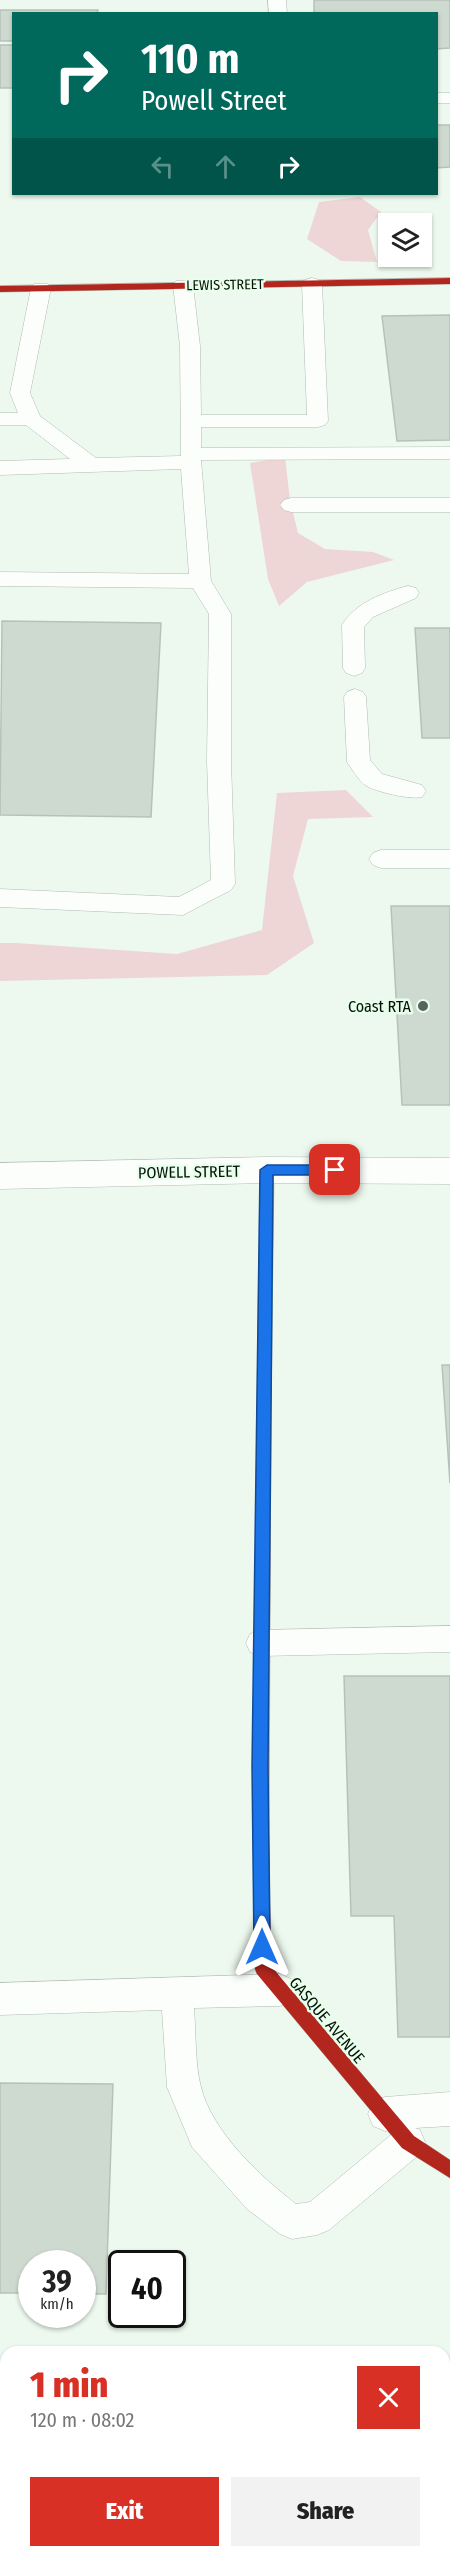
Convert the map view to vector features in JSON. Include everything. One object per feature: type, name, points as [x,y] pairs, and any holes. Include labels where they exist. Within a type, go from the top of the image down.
[{"type":"street","name":"LEWIS STREET","points":[[0,289],[450,281]]},
{"type":"street","name":"POWELL STREET","points":[[0,1176],[267,1170],[450,1171]]},
{"type":"street","name":"GASQUE AVENUE","points":[[267,1170],[261,1643],[262,1969],[408,2142],[450,2170]]},
{"type":"lane","points":[[190,421],[318,421],[312,284]]},
{"type":"lane","points":[[0,898],[183,906],[223,884],[219,761],[220,614],[200,581],[191,458],[190,346],[183,285]]},
{"type":"lane","points":[[41,288],[20,393],[31,419],[91,465]]},
{"type":"lane","points":[[0,419],[31,419]]},
{"type":"lane","points":[[0,468],[191,458],[450,453]]},
{"type":"lane","points":[[291,505],[450,505]]},
{"type":"lane","points":[[0,579],[200,581]]},
{"type":"lane","points":[[354,668],[353,625],[365,612],[408,593]]},
{"type":"lane","points":[[355,697],[359,762],[374,780],[414,791]]},
{"type":"lane","points":[[381,859],[450,859]]},
{"type":"lane","points":[[261,1643],[450,1639]]},
{"type":"lane","points":[[0,1999],[280,1990]]},
{"type":"lane","points":[[177,1993],[184,2087],[204,2135],[259,2197],[291,2222],[317,2218],[408,2142]]},
{"type":"lane","points":[[385,2114],[450,2109]]},
{"type":"shaded area","points":[[360,197],[381,212],[378,213],[368,230],[377,262],[341,261],[307,239],[319,202]]},
{"type":"shaded area","points":[[285,457],[290,500],[298,533],[325,549],[373,552],[394,560],[307,582],[279,606],[268,579],[250,463]]},
{"type":"shaded area","points":[[346,790],[373,817],[308,819],[293,876],[314,943],[267,975],[0,981],[0,943],[177,954],[262,930],[277,793]]},
{"type":"building","points":[[314,0],[450,0],[450,48],[438,49],[438,12],[314,12]]},
{"type":"building","points":[[0,10],[98,10],[98,12],[12,12],[12,41],[0,41]]},
{"type":"building","points":[[0,45],[12,45],[12,88],[0,88]]},
{"type":"building","points":[[438,125],[450,125],[450,167],[438,168]]},
{"type":"building","points":[[450,315],[450,440],[397,441],[382,316]]},
{"type":"building","points":[[2,621],[161,623],[151,817],[0,815]]},
{"type":"building","points":[[415,628],[450,628],[450,738],[422,738]]},
{"type":"building","name":"Coast RTA","points":[[391,906],[450,906],[450,1105],[402,1105]]},
{"type":"building","points":[[442,1365],[450,1365],[450,1483]]},
{"type":"building","points":[[344,1676],[450,1676],[450,2037],[398,2037],[394,1916],[351,1916]]},
{"type":"building","points":[[0,2083],[113,2084],[106,2294],[96,2294],[96,2250],[18,2250],[18,2293],[0,2293]]},
{"type":"traffic: fast","points":[[264,1409],[267,1170]]},
{"type":"traffic: slow","points":[[261,1836],[264,1409]]},
{"type":"traffic: jam","points":[[0,289],[450,281]]},
{"type":"traffic: jam","points":[[261,1836],[263,1969],[408,2142],[450,2170]]},
{"type":"place","name":"Coast RTA","points":[[423,1006]]},
{"type":"route","points":[[262,1947],[260,1766],[267,1170],[335,1170]]}]
